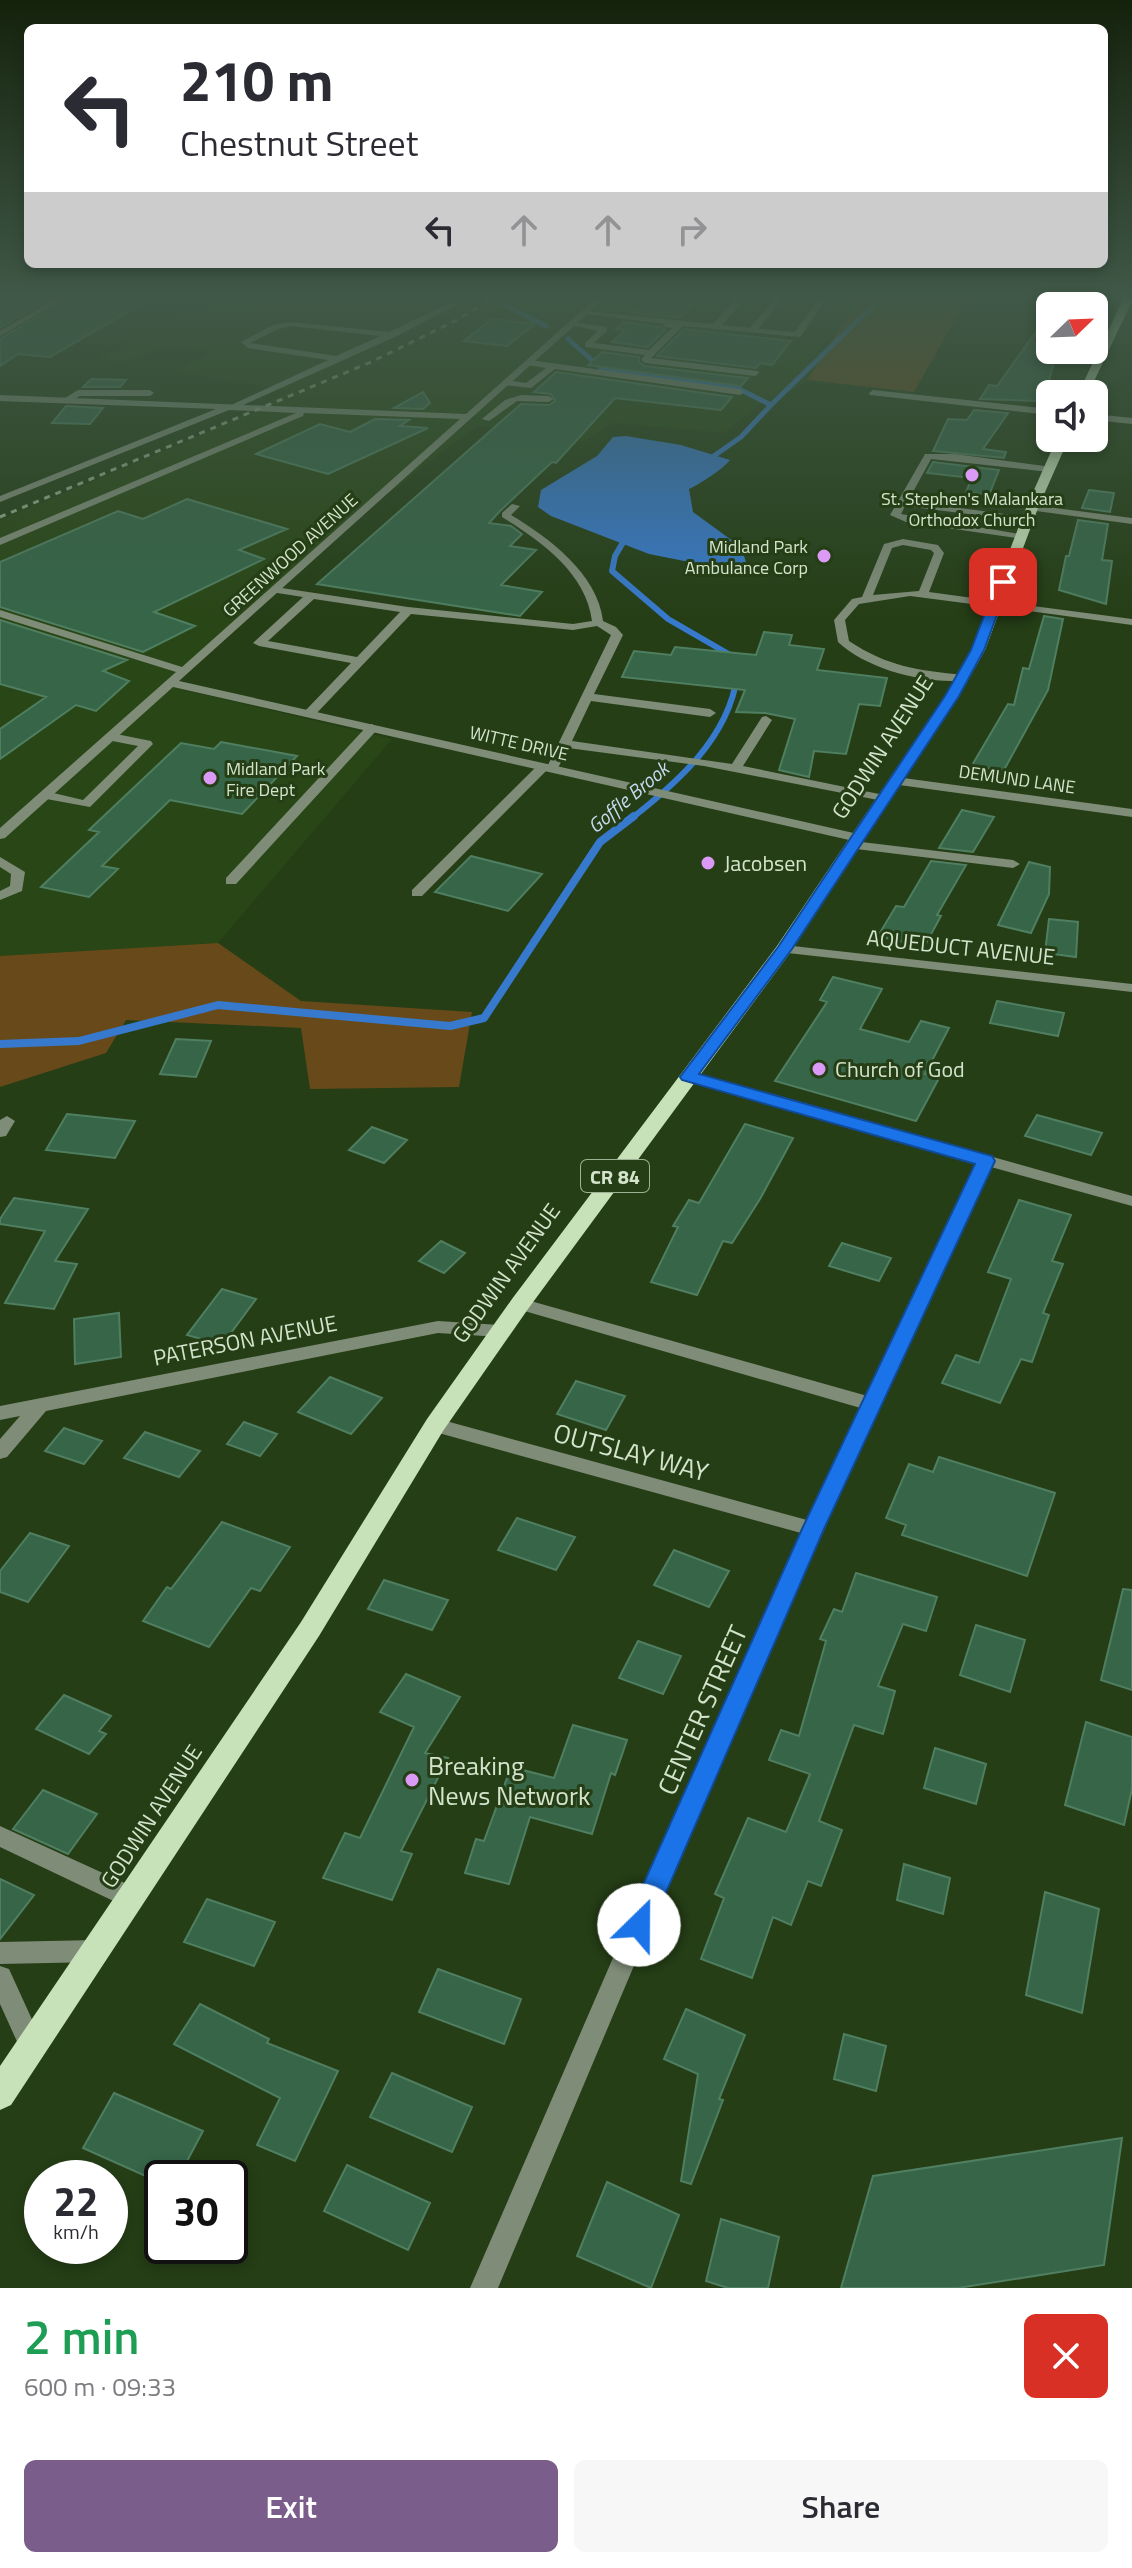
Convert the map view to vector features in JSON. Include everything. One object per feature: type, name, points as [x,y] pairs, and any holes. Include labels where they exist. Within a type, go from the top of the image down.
[{"type":"main road","name":"GODWIN AVENUE","points":[[0,2094],[33,2049],[310,1629],[435,1425],[500,1331],[784,949],[963,678],[978,650],[1026,522],[1057,452]]},
{"type":"street","points":[[155,404],[468,417]]},
{"type":"street","points":[[0,499],[238,404]]},
{"type":"street","name":"GREENWOOD AVENUE","points":[[0,835],[484,404]]},
{"type":"street","points":[[486,419],[504,404]]},
{"type":"street","points":[[973,404],[1036,410]]},
{"type":"street","points":[[480,407],[498,409]]},
{"type":"street","points":[[0,542],[309,410]]},
{"type":"street","points":[[1108,418],[1132,421]]},
{"type":"street","points":[[1049,469],[928,456],[895,515],[906,519],[1132,521]]},
{"type":"street","points":[[901,503],[1026,522]]},
{"type":"street","points":[[515,506],[505,515],[561,555],[593,597],[599,614],[598,623]]},
{"type":"street","points":[[867,598],[888,546],[903,542],[934,547],[939,553],[923,594]]},
{"type":"street","points":[[275,590],[408,610],[573,627],[598,623],[612,629],[617,635],[564,744],[548,768],[417,893]]},
{"type":"street","points":[[963,678],[907,673],[871,662],[844,642],[839,620],[856,601],[910,593],[1132,622]]},
{"type":"street","points":[[312,595],[259,643],[360,661]]},
{"type":"street","points":[[309,714],[408,610]]},
{"type":"street","points":[[0,613],[184,671]]},
{"type":"street","name":"WITTE DRIVE","points":[[171,683],[548,768],[856,842],[1013,864]]},
{"type":"street","points":[[587,697],[710,713]]},
{"type":"street","points":[[736,768],[766,720]]},
{"type":"street","points":[[231,881],[372,728]]},
{"type":"street","points":[[45,795],[86,804],[147,744],[111,737]]},
{"type":"street","points":[[564,744],[697,760],[884,799]]},
{"type":"street","name":"DEMUND LANE","points":[[896,781],[1132,813]]},
{"type":"street","points":[[0,861],[18,872],[17,888],[0,896]]},
{"type":"street","name":"AQUEDUCT AVENUE","points":[[784,949],[1132,988]]},
{"type":"street","points":[[689,1077],[1132,1201]]},
{"type":"street","name":"CENTER STREET","points":[[484,2288],[704,1772],[813,1529],[986,1161]]},
{"type":"street","points":[[520,1304],[871,1404]]},
{"type":"street","name":"PATERSON AVENUE","points":[[0,1413],[438,1327],[500,1331]]},
{"type":"street","points":[[0,1452],[41,1404]]},
{"type":"street","name":"OUTSLAY WAY","points":[[435,1425],[813,1529]]},
{"type":"street","points":[[0,1836],[132,1898]]},
{"type":"street","points":[[0,1953],[97,1951]]},
{"type":"street","points":[[0,1977],[33,2049]]},
{"type":"shaded area","points":[[265,404],[762,404],[724,433],[612,423],[585,442],[477,426],[381,499],[171,687],[392,739],[218,943],[0,956],[0,520],[186,442]]},
{"type":"shaded area","points":[[218,943],[301,1001],[472,1012],[459,1087],[310,1089],[301,1028],[126,1020],[106,1053],[0,1087],[0,956]]},
{"type":"water","points":[[626,436],[681,445],[730,460],[689,489],[693,512],[741,547],[750,574],[649,554],[551,516],[538,507],[541,490],[597,456],[613,437]]},
{"type":"building","points":[[402,404],[429,404],[423,409],[394,408]]},
{"type":"building","points":[[521,404],[610,404],[556,463],[552,462],[489,523],[511,526],[522,534],[510,546],[536,550],[501,585],[542,592],[520,616],[317,584]]},
{"type":"building","points":[[666,404],[726,404],[721,410]]},
{"type":"building","points":[[66,406],[103,408],[90,424],[52,423]]},
{"type":"building","points":[[974,410],[1008,413],[983,449],[1006,452],[1004,458],[933,451],[948,419],[967,420]]},
{"type":"building","points":[[375,419],[409,420],[400,426],[428,428],[328,474],[256,454],[320,424],[350,432]]},
{"type":"building","name":"St. Stephen's Malankara Orthodox Church","points":[[933,462],[999,470],[989,495],[966,492],[972,478],[927,473]]},
{"type":"building","points":[[1089,490],[1114,493],[1110,512],[1082,508]]},
{"type":"building","points":[[187,499],[287,529],[239,550],[264,559],[154,612],[195,626],[143,652],[0,607],[0,562],[118,511],[143,519]]},
{"type":"building","points":[[1078,520],[1108,524],[1102,560],[1112,561],[1106,604],[1059,590]]},
{"type":"building","points":[[1044,616],[1063,619],[1048,690],[1004,770],[971,767],[1008,704],[1014,705],[1023,668],[1029,669]]},
{"type":"building","points":[[0,620],[127,660],[103,671],[129,681],[96,711],[76,705],[0,759],[0,729],[46,697],[0,684]]},
{"type":"building","points":[[764,632],[792,635],[789,645],[824,649],[817,670],[887,678],[880,706],[859,704],[846,754],[814,751],[809,777],[779,770],[795,719],[765,713],[736,712],[745,690],[622,677],[634,651],[671,655],[675,647],[756,655]]},
{"type":"building","name":"Midland Park Fire Dept","points":[[221,742],[297,756],[242,814],[170,800],[102,866],[118,869],[89,897],[41,887],[99,832],[89,830],[181,743],[214,749]]},
{"type":"building","points":[[962,810],[994,817],[973,852],[939,848]]},
{"type":"building","points":[[471,856],[542,874],[508,911],[435,892]]},
{"type":"building","points":[[931,861],[966,865],[937,915],[941,916],[924,947],[878,936],[896,906],[904,907]]},
{"type":"building","points":[[1029,862],[1050,867],[1049,894],[1031,933],[998,925]]},
{"type":"building","points":[[1049,919],[1078,922],[1076,957],[1045,953]]},
{"type":"building","name":"Church of God","points":[[833,977],[882,989],[860,1029],[909,1042],[921,1021],[949,1028],[925,1074],[939,1078],[916,1121],[775,1081],[827,1002],[820,1000]]},
{"type":"building","points":[[997,1001],[1064,1013],[1058,1036],[990,1023]]},
{"type":"building","points":[[176,1039],[211,1041],[196,1077],[160,1074]]},
{"type":"building","points":[[67,1114],[135,1121],[115,1158],[46,1150]]},
{"type":"building","points":[[1037,1115],[1102,1133],[1091,1155],[1025,1136]]},
{"type":"building","points":[[745,1124],[793,1138],[760,1199],[732,1243],[723,1241],[697,1295],[651,1282],[678,1227],[673,1226],[689,1200],[699,1203]]},
{"type":"building","points":[[372,1127],[407,1140],[384,1163],[349,1150]]},
{"type":"building","points":[[14,1198],[88,1209],[55,1261],[77,1264],[54,1309],[5,1303],[45,1231],[0,1224]]},
{"type":"building","points":[[1019,1200],[1071,1215],[1052,1261],[1063,1264],[1043,1313],[1049,1315],[1032,1362],[1021,1359],[1000,1403],[942,1383],[956,1355],[979,1363],[1011,1279],[988,1272]]},
{"type":"building","points":[[441,1241],[465,1253],[444,1273],[419,1261]]},
{"type":"building","points":[[842,1243],[891,1258],[879,1281],[829,1266]]},
{"type":"building","points":[[222,1289],[256,1299],[222,1345],[187,1335]]},
{"type":"building","points":[[119,1313],[121,1357],[75,1364],[74,1319]]},
{"type":"building","points":[[330,1377],[382,1398],[351,1434],[298,1412]]},
{"type":"building","points":[[576,1381],[625,1396],[606,1430],[557,1414]]},
{"type":"building","points":[[244,1422],[277,1434],[260,1456],[227,1444]]},
{"type":"building","points":[[64,1428],[102,1441],[84,1464],[45,1451]]},
{"type":"building","points":[[145,1432],[200,1451],[179,1477],[124,1458]]},
{"type":"building","points":[[939,1457],[1055,1493],[1027,1576],[902,1535],[906,1525],[886,1518],[909,1464],[933,1472]]},
{"type":"building","points":[[517,1518],[575,1537],[556,1570],[498,1550]]},
{"type":"building","points":[[222,1522],[290,1547],[260,1591],[251,1588],[209,1647],[143,1621],[167,1587],[171,1589]]},
{"type":"building","points":[[30,1533],[69,1546],[28,1602],[0,1592],[0,1571]]},
{"type":"building","points":[[674,1550],[729,1571],[709,1607],[654,1585]]},
{"type":"building","points":[[856,1573],[937,1597],[926,1631],[903,1624],[878,1686],[895,1691],[883,1734],[854,1725],[819,1821],[842,1830],[821,1886],[808,1881],[791,1925],[773,1917],[752,1978],[701,1959],[724,1898],[715,1894],[748,1818],[786,1832],[810,1774],[769,1760],[781,1730],[799,1736],[826,1641],[820,1639],[834,1609],[842,1612]]},
{"type":"building","points":[[384,1580],[448,1600],[432,1630],[368,1609]]},
{"type":"building","points":[[1123,1589],[1132,1590],[1132,1690],[1101,1680]]},
{"type":"building","points":[[976,1625],[1025,1640],[1010,1692],[960,1675]]},
{"type":"building","points":[[638,1641],[681,1656],[663,1694],[619,1678]]},
{"type":"building","points":[[406,1674],[460,1697],[425,1753],[448,1758],[401,1851],[412,1854],[392,1900],[323,1878],[345,1833],[360,1838],[414,1727],[380,1712]]},
{"type":"building","points":[[64,1695],[111,1716],[99,1731],[106,1734],[89,1754],[36,1729]]},
{"type":"building","points":[[1086,1722],[1132,1737],[1132,1789],[1124,1825],[1065,1805]]},
{"type":"building","points":[[573,1725],[627,1740],[615,1775],[611,1773],[592,1834],[530,1817],[509,1884],[465,1873],[476,1839],[484,1841],[511,1767],[554,1778]]},
{"type":"building","points":[[935,1748],[986,1764],[976,1804],[924,1788]]},
{"type":"building","points":[[43,1790],[97,1814],[68,1854],[13,1829]]},
{"type":"building","points":[[904,1864],[950,1878],[943,1914],[897,1900]]},
{"type":"building","points":[[0,1879],[34,1895],[0,1939]]},
{"type":"building","points":[[1045,1892],[1099,1909],[1082,2013],[1026,1995]]},
{"type":"building","points":[[207,1899],[275,1922],[254,1966],[184,1942]]},
{"type":"building","points":[[438,1969],[521,1999],[504,2044],[419,2012]]},
{"type":"building","points":[[200,2004],[269,2039],[267,2043],[338,2071],[295,2161],[257,2145],[280,2098],[174,2044]]},
{"type":"building","points":[[686,2009],[745,2035],[719,2099],[723,2100],[691,2184],[681,2181],[698,2074],[664,2059]]},
{"type":"building","points":[[844,2034],[886,2046],[876,2091],[834,2079]]},
{"type":"building","points":[[392,2073],[472,2107],[452,2152],[370,2117]]},
{"type":"building","points":[[114,2093],[203,2131],[188,2160],[144,2160],[144,2175],[128,2168],[128,2160],[110,2160],[83,2148]]},
{"type":"building","points":[[1122,2138],[1104,2265],[958,2288],[841,2288],[873,2176]]},
{"type":"building","points":[[347,2165],[430,2203],[408,2250],[324,2211]]},
{"type":"building","points":[[607,2182],[679,2215],[651,2288],[577,2256]]},
{"type":"building","points":[[721,2219],[779,2237],[768,2288],[728,2288],[706,2281]]},
{"type":"waterway","name":"Goffle Brook","points":[[708,460],[741,437],[771,405]]},
{"type":"waterway","name":"Goffle Brook","points":[[628,534],[615,556],[612,571],[668,619],[732,656]]},
{"type":"waterway","name":"Goffle Brook","points":[[632,818],[683,774],[712,739],[732,699],[737,677]]},
{"type":"waterway","name":"Goffle Brook","points":[[0,1044],[79,1041],[218,1005],[450,1026],[484,1018],[600,842],[634,816]]},
{"type":"railway","points":[[0,517],[271,404]]},
{"type":"place","name":"St. Stephen's Malankara Orthodox Church","points":[[972,475]]},
{"type":"place","name":"Midland Park Ambulance Corp","points":[[824,556]]},
{"type":"place","name":"Midland Park Fire Dept","points":[[210,778]]},
{"type":"place","name":"Jacobsen","points":[[708,863]]},
{"type":"place","name":"Church of God","points":[[819,1069]]},
{"type":"place","name":"Breaking News Network","points":[[412,1780]]},
{"type":"route","points":[[639,1925],[813,1529],[986,1161],[689,1077],[784,949],[952,696],[978,650],[1003,582]]}]
